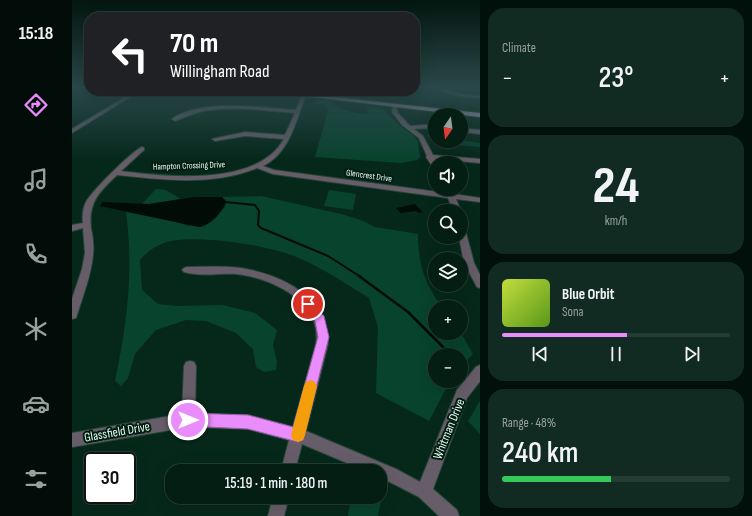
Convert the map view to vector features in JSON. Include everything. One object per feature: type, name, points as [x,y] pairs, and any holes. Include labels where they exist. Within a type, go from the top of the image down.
[{"type":"main road","points":[[460,112],[480,114]]},
{"type":"street","points":[[72,131],[103,112]]},
{"type":"street","points":[[175,120],[192,112]]},
{"type":"street","name":"Hampton Crossing Drive","points":[[117,173],[156,177],[194,177],[237,172],[257,166],[272,158],[279,152],[298,112]]},
{"type":"street","points":[[400,112],[398,114],[401,121],[424,140],[429,156]]},
{"type":"street","points":[[409,128],[428,127]]},
{"type":"street","points":[[468,131],[480,132]]},
{"type":"street","points":[[215,139],[239,134],[286,137]]},
{"type":"street","points":[[72,315],[88,264],[90,244],[87,225],[88,208],[93,197],[142,149]]},
{"type":"street","points":[[468,160],[480,161]]},
{"type":"street","name":"Glencrest Drive","points":[[257,166],[273,172],[428,193]]},
{"type":"street","points":[[452,196],[455,204]]},
{"type":"street","name":"Glencrest Drive","points":[[452,196],[480,200]]},
{"type":"street","points":[[72,228],[87,225]]},
{"type":"street","points":[[465,244],[469,263],[480,284]]},
{"type":"street","points":[[187,270],[226,270],[253,274],[277,282],[295,294],[315,311],[320,319],[324,337],[290,464]]},
{"type":"street","points":[[188,420],[190,366]]},
{"type":"street","name":"Whitman Drive","points":[[424,492],[462,394],[480,371]]},
{"type":"street","name":"Glassfield Drive","points":[[72,440],[188,420],[248,422],[298,435],[391,474],[424,492],[451,516]]},
{"type":"street","points":[[276,516],[279,504]]},
{"type":"green space","points":[[328,112],[354,112],[368,114],[368,112],[386,112],[418,141],[420,157],[417,160],[401,163],[315,157]]},
{"type":"green space","points":[[468,141],[480,143],[480,147],[468,146]]},
{"type":"green space","points":[[156,189],[166,190],[181,199],[142,204]]},
{"type":"green space","points":[[329,190],[356,194],[353,210],[324,206]]},
{"type":"green space","points":[[261,196],[341,214],[361,220],[375,227],[418,234],[419,254],[423,272],[428,285],[428,292],[432,292],[437,300],[428,300],[428,340],[465,340],[473,354],[468,359],[468,348],[428,348],[428,388],[446,388],[429,421],[376,393],[378,327],[369,298],[304,260],[267,248],[231,242],[195,239],[179,240],[167,242],[155,247],[140,260],[142,290],[158,304],[176,306],[223,305],[255,313],[277,330],[273,345],[277,362],[276,370],[264,372],[256,367],[253,349],[236,333],[206,321],[186,320],[156,330],[135,354],[128,378],[121,386],[115,381],[123,339],[128,297],[129,256],[126,212],[189,226],[212,221],[225,207],[226,202],[222,197]]},
{"type":"green space","points":[[480,401],[480,434],[468,421]]},
{"type":"green space","points":[[350,504],[380,504],[378,516],[348,516]]},
{"type":"shaded area","points":[[194,197],[222,197],[226,201],[216,218],[199,227],[100,206],[102,202],[149,204]]},
{"type":"shaded area","points":[[415,204],[423,212],[419,213],[416,211],[401,213],[396,208]]},
{"type":"waterway","points":[[225,202],[255,205],[259,211],[258,225],[261,228],[328,256],[361,277]]},
{"type":"waterway","points":[[359,276],[408,312],[444,348]]},
{"type":"slow traffic","points":[[298,435],[311,386]]},
{"type":"route","points":[[188,420],[229,420],[248,422],[298,435],[324,337],[320,319],[308,304]]}]
